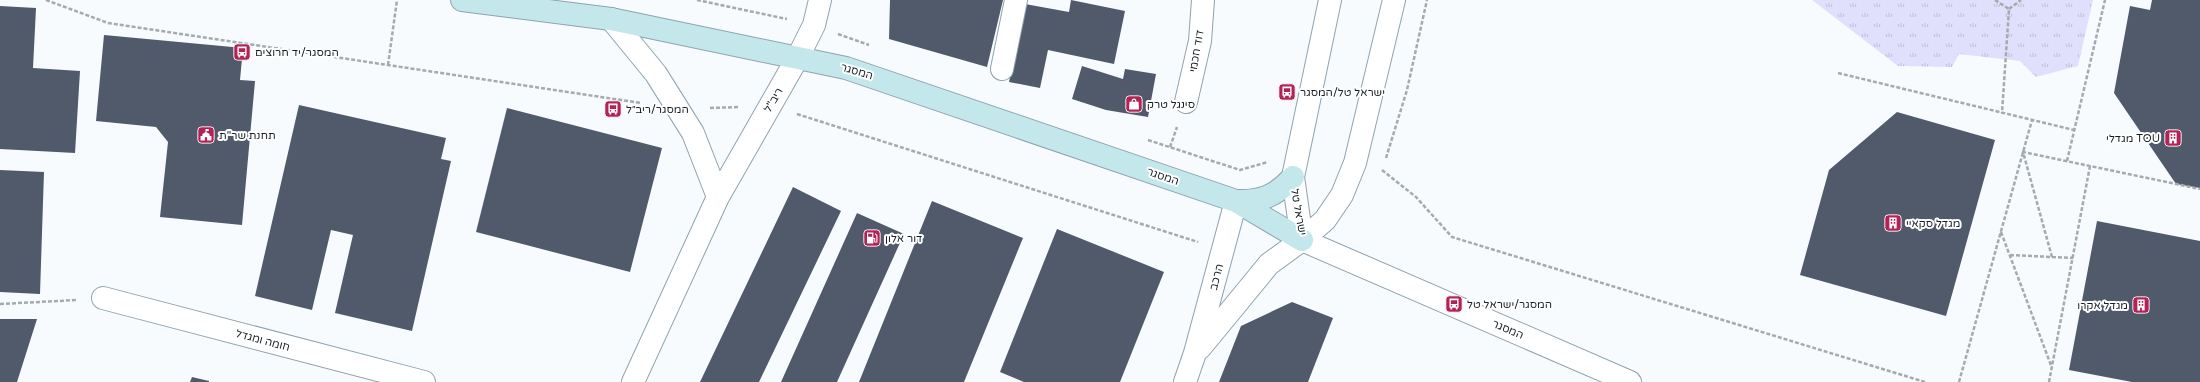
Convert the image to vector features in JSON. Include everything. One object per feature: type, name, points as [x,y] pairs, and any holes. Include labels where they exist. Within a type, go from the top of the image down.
[{"type":"main road","name":"המסגר","points":[[462,0],[612,19],[798,57],[873,75],[1236,202],[1302,240]]},
{"type":"main road","name":"המסגר","points":[[1236,202],[1251,202],[1266,199],[1282,189],[1293,177]]},
{"type":"street","name":"ריב\"ל","points":[[633,382],[718,197],[798,57],[814,25],[820,0]]},
{"type":"street","points":[[1002,69],[1016,0]]},
{"type":"street","name":"דוד חכמי","points":[[1186,102],[1200,41],[1203,0]]},
{"type":"street","name":"ישראל טל","points":[[1302,240],[1293,177],[1330,0]]},
{"type":"street","name":"ישראל טל","points":[[1302,240],[1325,220],[1342,196],[1355,163],[1394,0]]},
{"type":"street","points":[[612,19],[656,74],[693,133],[718,197]]},
{"type":"street","name":"הרכב","points":[[1185,382],[1195,353],[1236,202]]},
{"type":"street","name":"הרכב","points":[[1195,353],[1270,264],[1302,240]]},
{"type":"street","name":"המסגר","points":[[1302,240],[1630,382]]},
{"type":"street","name":"חומה ומגדל","points":[[103,298],[424,382]]},
{"type":"path","points":[[46,0],[108,23],[678,109],[770,106],[1223,250]]},
{"type":"path","points":[[388,65],[397,0]]},
{"type":"path","points":[[1382,170],[1407,90],[1427,0]]},
{"type":"path","points":[[1994,0],[2009,9]]},
{"type":"path","points":[[2002,113],[2009,9],[2021,0]]},
{"type":"path","points":[[2067,161],[2105,0]]},
{"type":"path","points":[[1838,73],[2074,130]]},
{"type":"path","points":[[1959,382],[2032,120]]},
{"type":"path","points":[[2023,152],[2200,189]]},
{"type":"path","points":[[2023,152],[2052,257]]},
{"type":"path","points":[[1355,163],[1382,170],[1416,197],[1452,237],[1925,382]]},
{"type":"path","points":[[2049,382],[2090,166]]},
{"type":"path","points":[[2001,231],[2052,369]]},
{"type":"path","points":[[2010,255],[2073,258]]},
{"type":"path","points":[[0,304],[103,298]]},
{"type":"green space","points":[[1812,0],[2093,0],[2078,66],[2036,77],[2020,61],[1959,54],[1952,67],[1898,66]]},
{"type":"building","points":[[890,0],[1003,0],[987,67],[889,39]]},
{"type":"building","points":[[1071,0],[1125,11],[1114,64],[1048,50],[1040,88],[1009,82],[1025,4],[1069,12]]},
{"type":"building","name":"מגדלי TOU","points":[[2152,0],[2200,0],[2200,188],[2176,184],[2114,93],[2130,6],[2150,10]]},
{"type":"building","points":[[0,6],[36,8],[33,68],[80,71],[75,153],[0,149]]},
{"type":"building","name":"תחנת שר\"ת","points":[[104,35],[243,48],[240,80],[255,81],[242,225],[160,217],[168,142],[156,127],[96,121]]},
{"type":"building","points":[[1082,66],[1123,79],[1125,69],[1156,74],[1148,117],[1106,110],[1072,99]]},
{"type":"building","points":[[299,105],[446,138],[441,159],[451,161],[412,331],[335,313],[353,235],[331,230],[312,310],[255,296]]},
{"type":"building","points":[[507,108],[662,148],[630,272],[476,232]]},
{"type":"building","name":"מגדל סקאיי","points":[[1897,112],[1995,140],[1946,316],[1800,275],[1829,170]]},
{"type":"building","points":[[0,170],[44,172],[40,294],[0,292]]},
{"type":"building","points":[[793,187],[841,211],[759,382],[700,382]]},
{"type":"building","points":[[932,201],[1023,238],[964,382],[859,382]]},
{"type":"building","points":[[857,213],[904,234],[837,382],[781,382]]},
{"type":"building","name":"מגדל אקרו","points":[[2097,221],[2200,241],[2200,382],[2132,382],[2069,370]]},
{"type":"building","points":[[1057,229],[1164,272],[1120,382],[1024,382],[1000,372]]},
{"type":"building","points":[[1292,302],[1333,318],[1308,382],[1219,382],[1241,326]]},
{"type":"building","points":[[0,319],[37,319],[17,382],[0,382]]},
{"type":"building","points":[[192,377],[209,381],[209,382],[190,382]]},
{"type":"place","name":"המסגר/יד חרוצים","points":[[242,52]]},
{"type":"place","name":"ישראל טל/המסגר","points":[[1287,92]]},
{"type":"place","name":"סינגל טרק","points":[[1134,104]]},
{"type":"place","name":"המסגר/ריב״ל","points":[[613,109]]},
{"type":"place","name":"תחנת שר\"ת","points":[[206,135]]},
{"type":"place","name":"מגדלי TOU","points":[[2173,138]]},
{"type":"place","name":"מגדל סקאיי","points":[[1893,223]]},
{"type":"place","name":"דור אלון","points":[[872,238]]},
{"type":"place","name":"המסגר/ישראל טל","points":[[1454,304]]},
{"type":"place","name":"מגדל אקרו","points":[[2141,305]]}]
